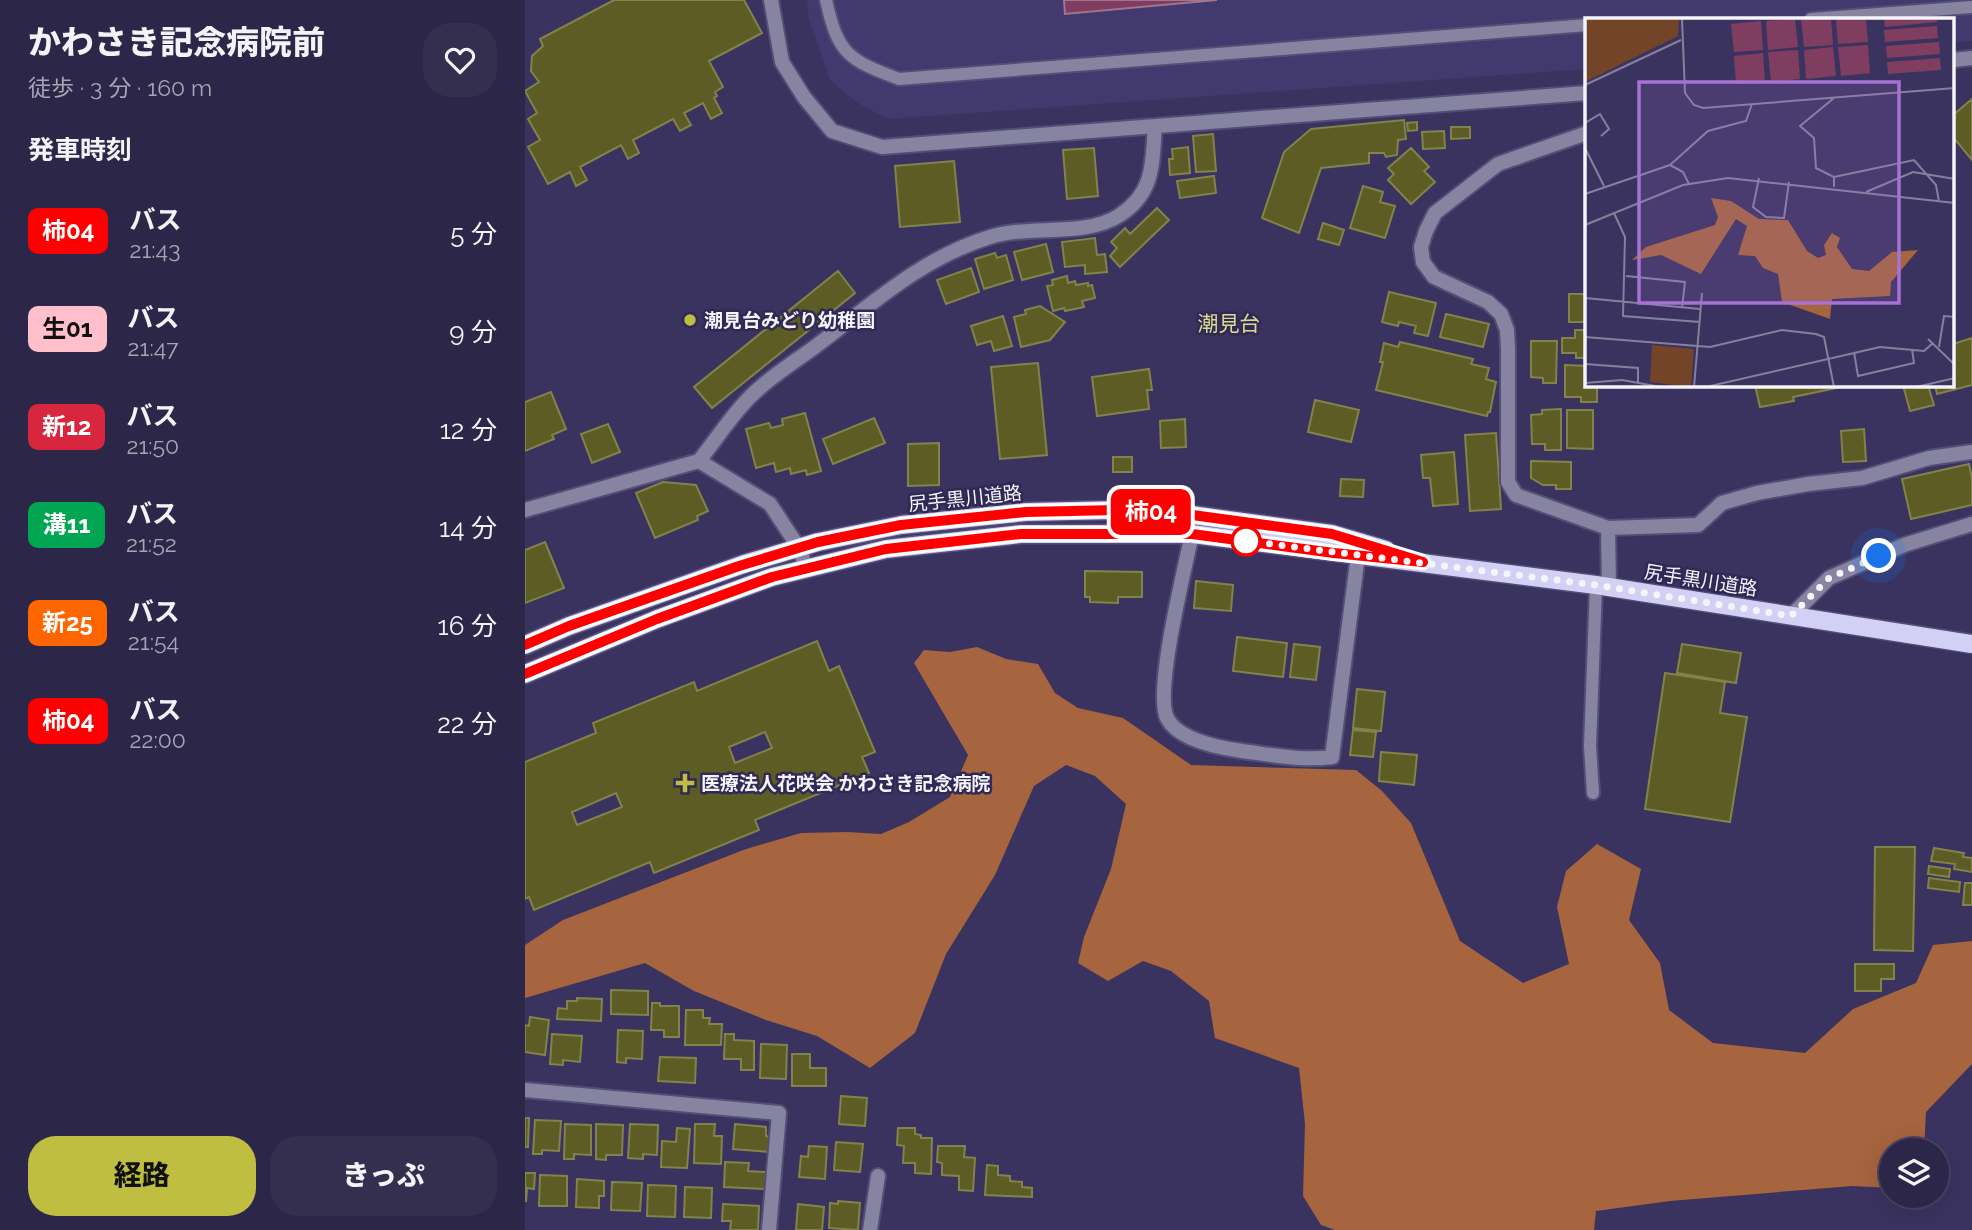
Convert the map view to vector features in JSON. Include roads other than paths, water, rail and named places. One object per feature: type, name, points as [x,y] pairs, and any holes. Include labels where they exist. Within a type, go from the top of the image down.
[{"type":"main road","name":"尻手黒川道路","points":[[525,645],[569,626],[739,566],[799,548],[901,525],[1026,512],[1116,510],[1185,514],[1332,534],[1423,562]]},
{"type":"main road","name":"尻手黒川道路","points":[[525,674],[657,619],[772,577],[886,549],[1021,534],[1192,534],[1602,586],[1972,645]]},
{"type":"street","points":[[771,0],[782,62],[804,97],[832,131],[882,147],[1585,93]]},
{"type":"street","points":[[525,510],[699,461],[751,395],[911,273],[943,255],[992,236],[1027,230],[1094,225],[1119,216],[1138,199],[1152,174],[1155,126]]},
{"type":"street","points":[[1585,134],[1498,164],[1435,213],[1421,247],[1423,262],[1434,277],[1488,302],[1501,314],[1507,330],[1508,482],[1516,495],[1608,528],[1698,526],[1722,503],[1757,493],[1862,478],[1930,458],[1972,452]]},
{"type":"street","points":[[699,461],[770,504],[799,548],[806,568]]},
{"type":"street","points":[[1791,616],[1829,578],[1904,545],[1972,524]]},
{"type":"street","points":[[1602,586],[1608,528]]},
{"type":"street","points":[[1192,534],[1162,697],[1167,719],[1188,738],[1234,750],[1311,760],[1332,757],[1358,555]]},
{"type":"street","points":[[525,1090],[779,1113],[769,1230]]},
{"type":"street","points":[[870,1230],[878,1176]]},
{"type":"lane","points":[[825,0],[836,36],[846,53],[869,67],[899,79],[1585,25]]},
{"type":"lane","points":[[1824,18],[1972,7]]},
{"type":"lane","points":[[1593,793],[1590,746],[1602,586]]},
{"type":"place","name":"潮見台みどり幼稚園","points":[[690,320]]},
{"type":"place","name":"医療法人花咲会 かわさき記念病院","points":[[685,783]]},
{"type":"district","name":"潮見台","points":[[1229,324]]}]
